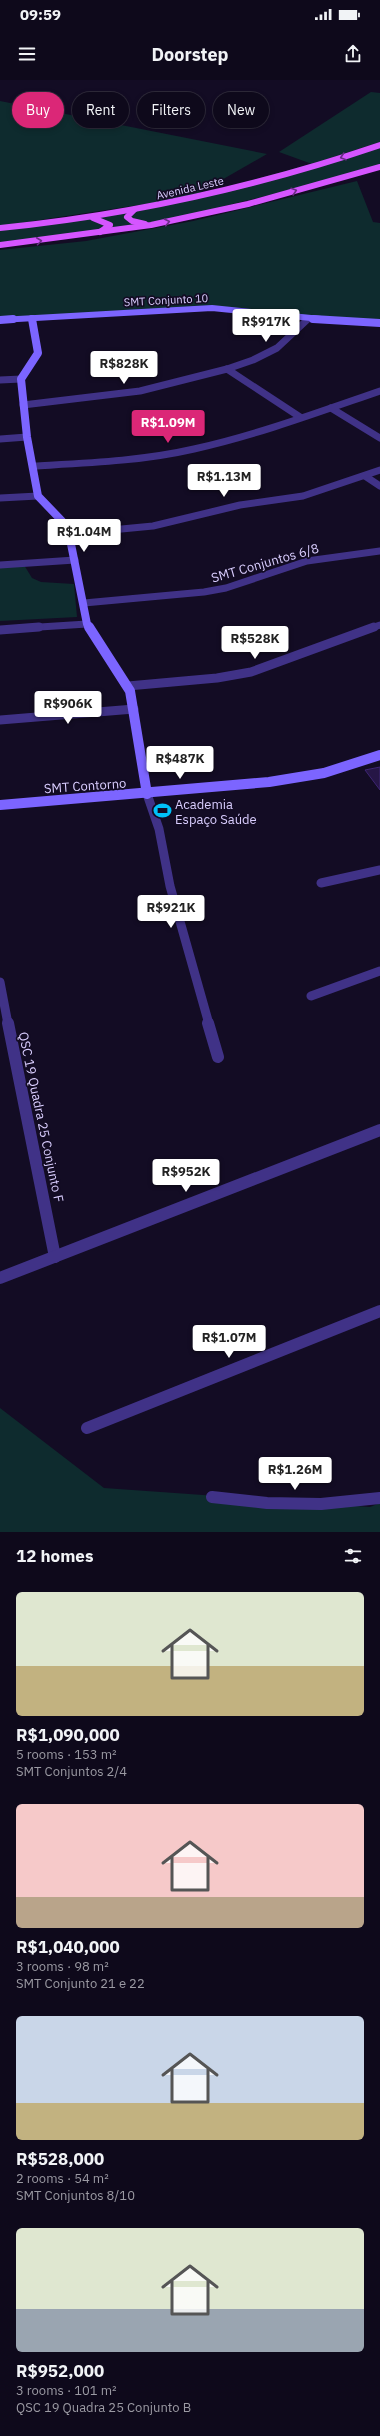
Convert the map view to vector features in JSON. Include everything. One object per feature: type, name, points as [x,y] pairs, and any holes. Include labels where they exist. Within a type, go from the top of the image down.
[{"type":"main road","name":"Avenida Leste","points":[[0,228],[134,210],[248,185],[380,145]]},
{"type":"main road","points":[[0,245],[94,234],[151,225],[248,204],[380,167]]},
{"type":"main road","points":[[134,210],[127,217],[132,221],[151,225]]},
{"type":"main road","points":[[86,217],[100,219],[110,223],[108,228],[94,234]]},
{"type":"street","name":"SMT Conjunto 10","points":[[0,320],[212,308],[308,319],[380,323]]},
{"type":"street","points":[[32,318],[38,353],[21,379],[27,437],[34,466],[38,496],[62,521],[69,534],[87,624],[128,686],[134,709],[147,794],[159,829],[170,886],[218,1057]]},
{"type":"street","points":[[23,405],[119,396],[180,383],[227,369],[261,357],[277,348],[296,332],[308,319]]},
{"type":"street","points":[[227,369],[300,417]]},
{"type":"street","points":[[0,380],[21,379]]},
{"type":"street","points":[[34,466],[111,461],[193,449],[331,408],[380,391]]},
{"type":"street","points":[[331,408],[380,438]]},
{"type":"street","points":[[0,439],[27,437]]},
{"type":"street","points":[[69,534],[170,523],[240,505],[304,496],[380,470]]},
{"type":"street","points":[[365,476],[380,486]]},
{"type":"street","points":[[0,498],[38,496]]},
{"type":"street","name":"SMT Conjuntos 6/8","points":[[84,603],[204,592],[226,588],[307,561],[380,551]]},
{"type":"street","points":[[0,565],[75,560]]},
{"type":"street","points":[[0,630],[87,624]]},
{"type":"street","points":[[128,686],[217,678],[251,672],[380,625]]},
{"type":"street","points":[[0,720],[134,709]]},
{"type":"street","name":"SMT Contorno","points":[[0,805],[147,794],[292,779],[361,762],[380,755]]},
{"type":"street","name":"SMT Contorno","points":[[361,762],[380,761]]},
{"type":"street","points":[[321,882],[380,870]]},
{"type":"street","points":[[311,996],[380,971]]},
{"type":"street","name":"QSC 19 Quadra 25 Conjunto F","points":[[0,982],[55,1257]]},
{"type":"street","points":[[0,1278],[380,1130]]},
{"type":"street","points":[[87,1428],[380,1312]]},
{"type":"street","points":[[212,1497],[267,1503],[321,1504],[380,1498]]},
{"type":"green space","points":[[371,92],[380,93],[380,142],[312,164],[279,152]]},
{"type":"green space","points":[[0,101],[12,103],[12,128],[64,128],[64,114],[72,115],[72,128],[129,128],[129,127],[267,154],[192,197],[0,226]]},
{"type":"green space","points":[[380,145],[380,168],[155,223],[0,243],[0,229],[144,210]]},
{"type":"green space","points":[[357,181],[373,222],[380,223],[380,320],[309,316],[239,308],[0,317],[0,250],[86,241],[193,221]]},
{"type":"green space","points":[[24,565],[32,578],[41,582],[74,584],[77,617],[0,621],[0,566]]},
{"type":"green space","points":[[0,1408],[104,1488],[370,1507],[380,1503],[380,1532],[0,1532]]},
{"type":"building","points":[[380,767],[380,790],[365,770]]},
{"type":"place","name":"Academia Espaço Saúde","points":[[162,811]]}]
